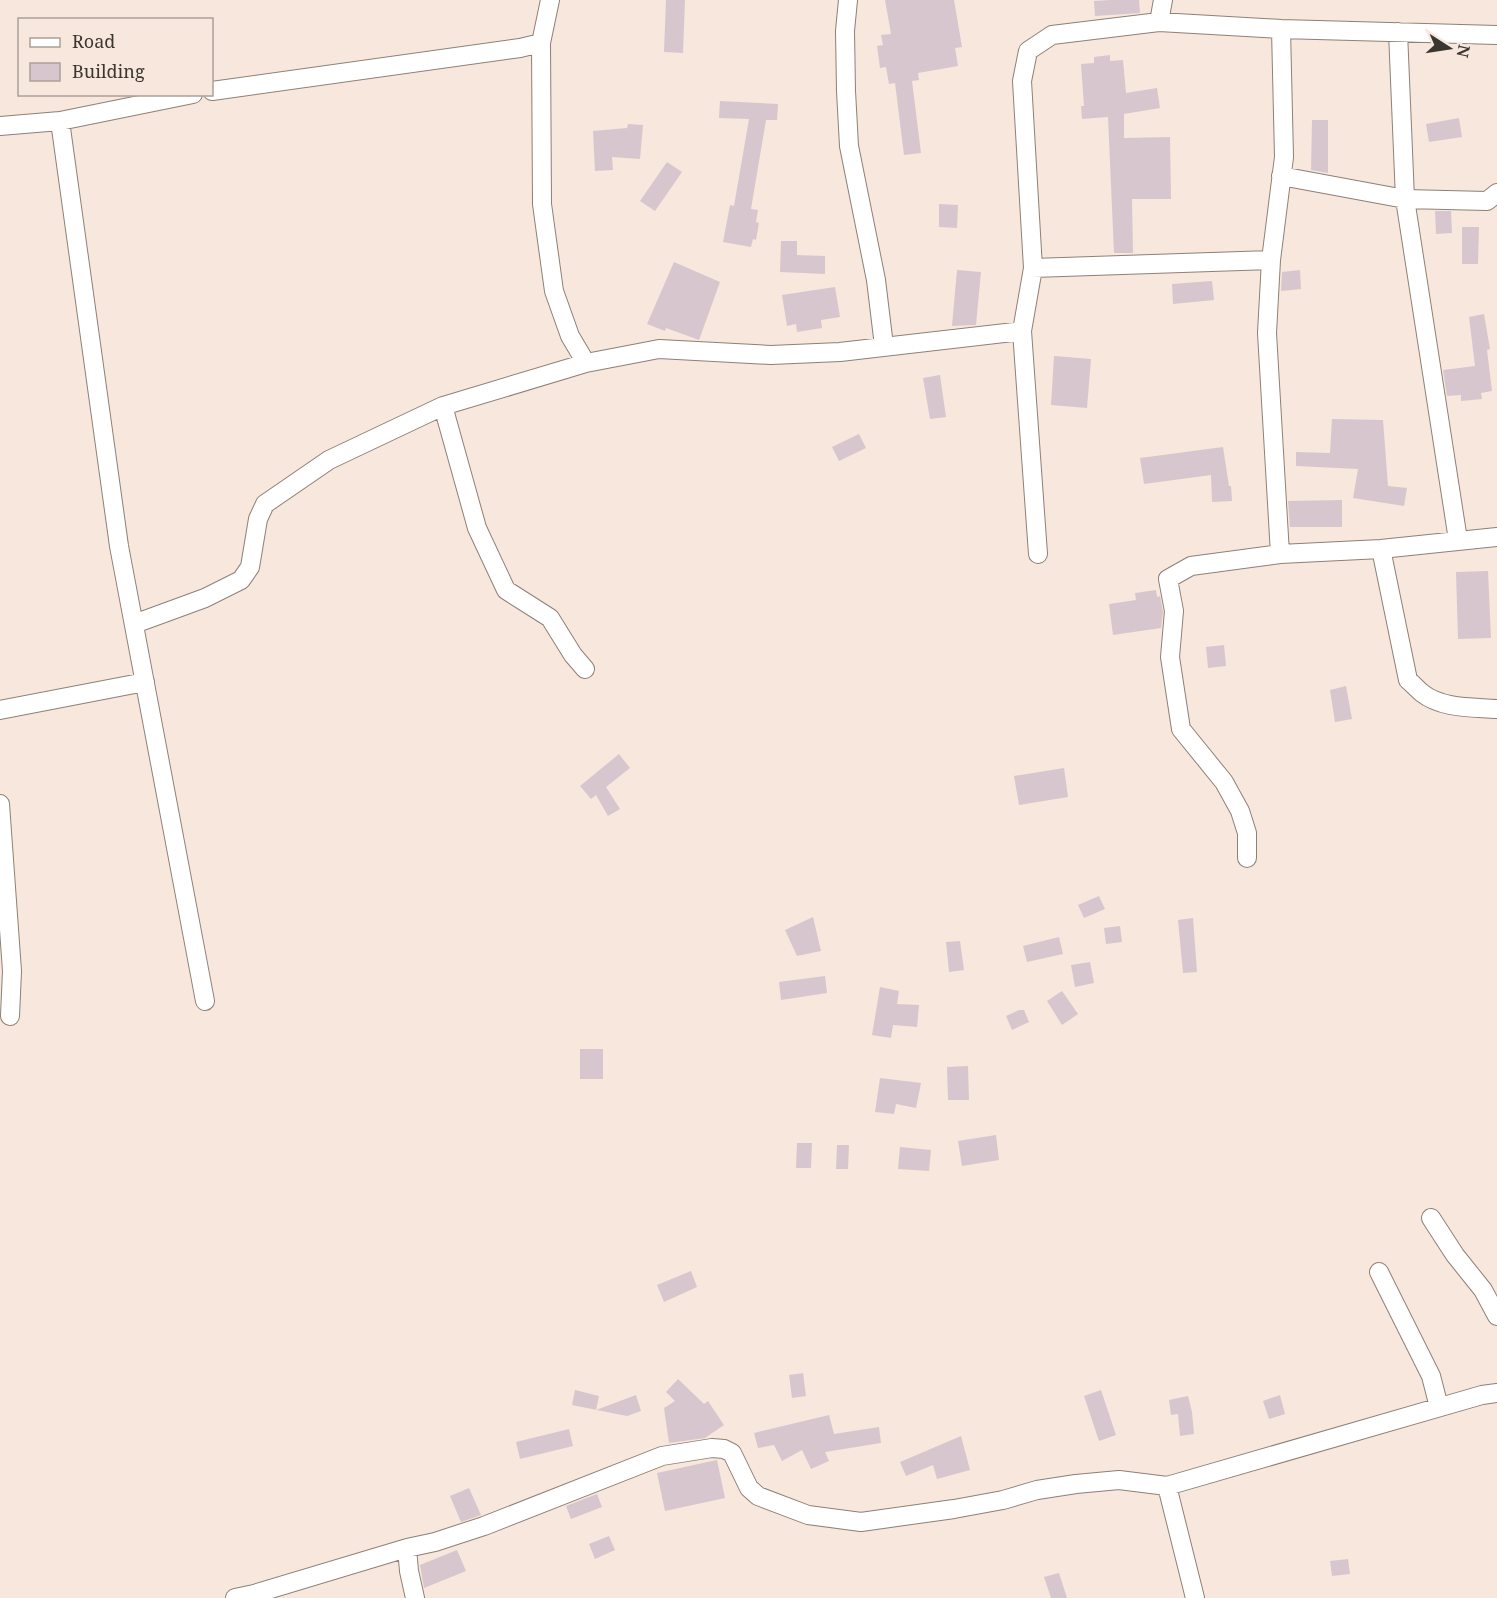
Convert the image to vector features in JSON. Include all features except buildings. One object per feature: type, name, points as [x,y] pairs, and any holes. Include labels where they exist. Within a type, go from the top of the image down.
[{"type":"street","points":[[550,0],[541,43],[542,204],[555,291],[570,336],[586,363]]},
{"type":"street","points":[[848,0],[845,43],[849,146],[876,280],[884,346]]},
{"type":"street","points":[[1159,22],[1163,0]]},
{"type":"street","points":[[1038,554],[1022,331],[1033,268],[1022,81],[1028,51],[1052,35],[1159,22],[1281,29],[1497,35]]},
{"type":"street","points":[[1280,554],[1268,333],[1271,260],[1284,157],[1281,29]]},
{"type":"street","points":[[1398,32],[1405,200],[1458,540]]},
{"type":"street","points":[[213,91],[520,48],[541,43]]},
{"type":"street","points":[[0,126],[60,122],[184,96]]},
{"type":"street","points":[[60,122],[119,546],[205,1000]]},
{"type":"street","points":[[1281,176],[1405,200],[1487,201],[1497,194]]},
{"type":"street","points":[[1033,268],[1271,260]]},
{"type":"street","points":[[134,624],[205,598],[241,580],[250,567],[258,519],[265,504],[328,460],[443,406],[586,363],[659,349],[771,355],[840,352],[1022,331]]},
{"type":"street","points":[[443,406],[477,528],[506,590],[550,618],[573,655],[585,669]]},
{"type":"street","points":[[1247,858],[1247,833],[1240,811],[1224,782],[1181,729],[1170,657],[1174,610],[1168,579],[1191,566],[1280,554],[1381,549],[1497,537]]},
{"type":"street","points":[[1381,549],[1408,680],[1423,694],[1438,701],[1497,709]]},
{"type":"street","points":[[0,710],[145,682]]},
{"type":"street","points":[[0,804],[12,971],[10,1016]]},
{"type":"street","points":[[1431,1218],[1455,1255],[1484,1290],[1497,1316]]},
{"type":"street","points":[[1379,1272],[1431,1376],[1439,1407]]},
{"type":"street","points":[[234,1598],[435,1542],[484,1526],[662,1456],[712,1448],[724,1449],[732,1453],[749,1488],[758,1496],[808,1515],[861,1522],[954,1509],[1003,1500],[1037,1490],[1076,1484],[1119,1480],[1167,1486],[1439,1407],[1497,1393]]},
{"type":"street","points":[[1167,1486],[1195,1598]]},
{"type":"street","points":[[407,1548],[415,1598]]}]
